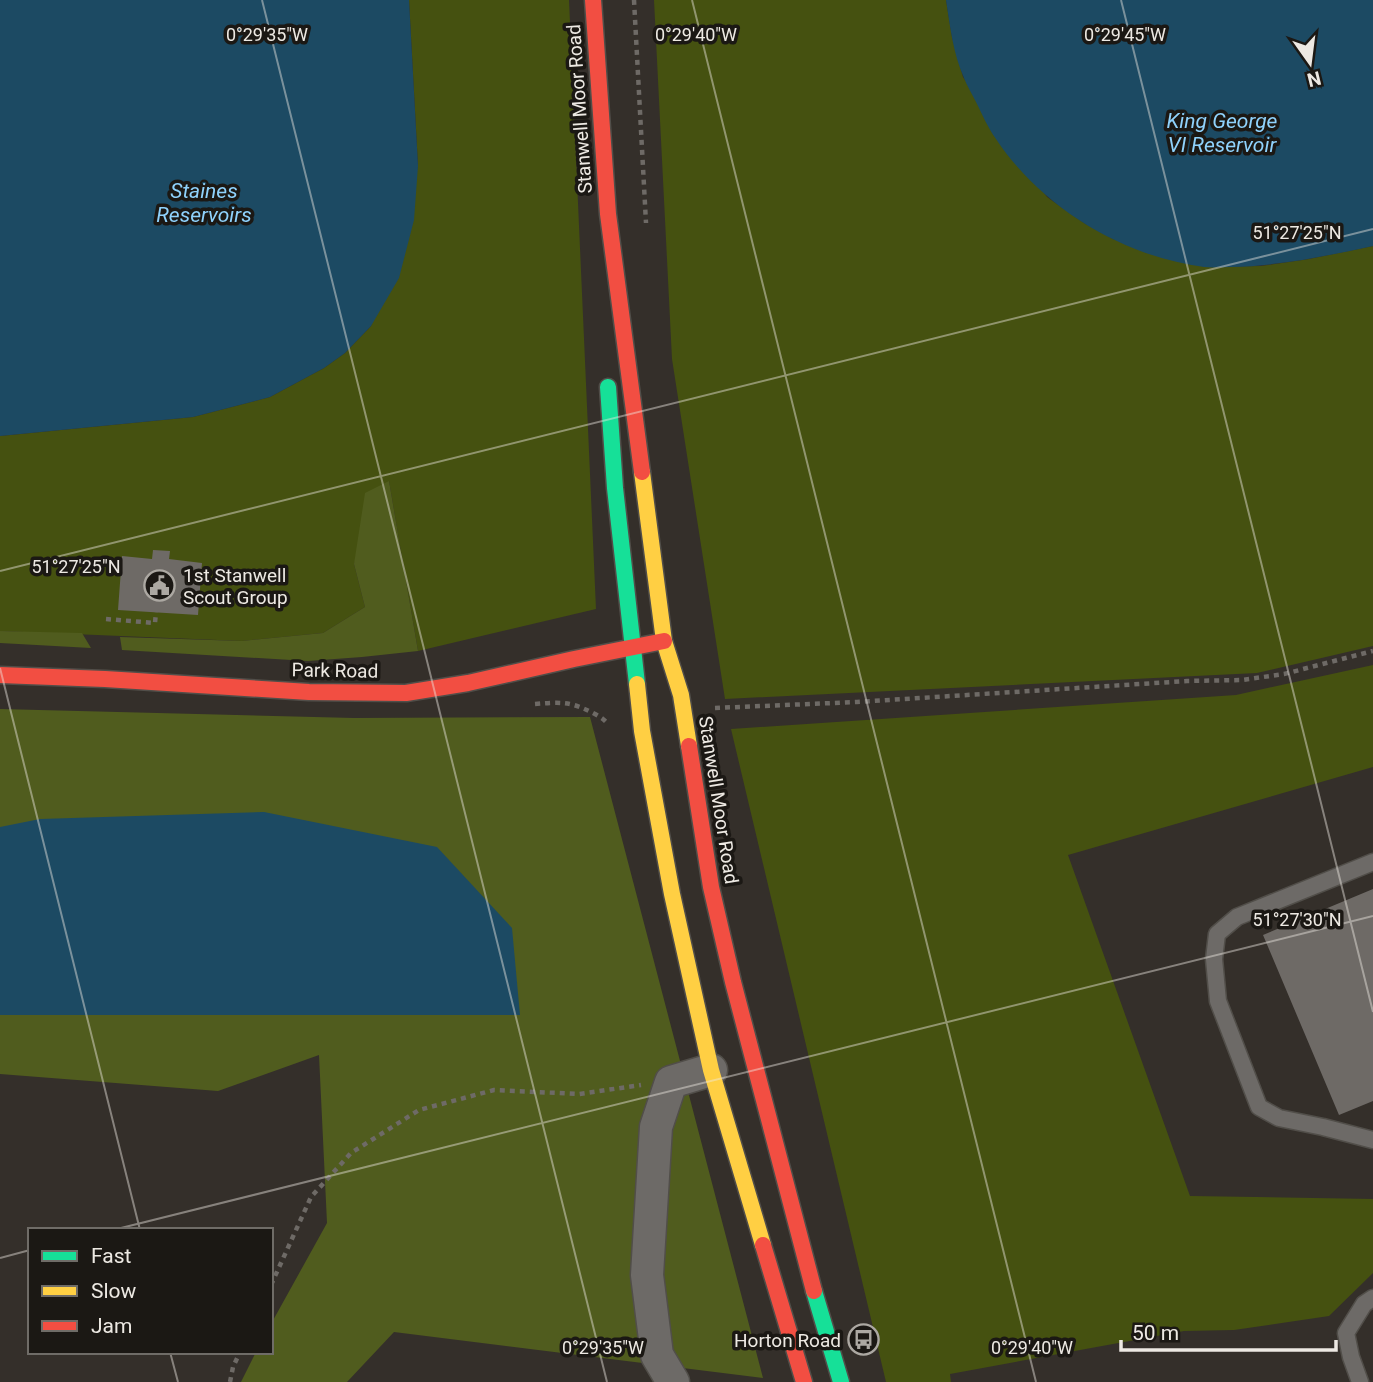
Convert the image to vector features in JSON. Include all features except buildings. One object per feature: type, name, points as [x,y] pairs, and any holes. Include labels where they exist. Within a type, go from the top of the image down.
[{"type":"main road","name":"Stanwell Moor Road","points":[[593,0],[608,214],[664,641],[681,695],[710,887],[813,1289],[841,1382]]},
{"type":"main road","name":"Stanwell Moor Road","points":[[600,285],[608,214]]},
{"type":"main road","points":[[606,366],[615,488],[632,648],[647,765],[672,894],[711,1070],[804,1382]]},
{"type":"main road","name":"Park Road","points":[[0,675],[309,692],[406,693],[468,683],[664,641]]},
{"type":"street","points":[[673,1382],[657,1355],[647,1275],[656,1127],[671,1082],[711,1070]]},
{"type":"lane","points":[[1373,862],[1237,917],[1217,934],[1214,958],[1218,1001],[1259,1107],[1279,1118],[1373,1140]]},
{"type":"lane","points":[[1360,1382],[1346,1333],[1364,1304],[1373,1298]]},
{"type":"path","points":[[106,619],[155,623],[156,612]]},
{"type":"path","points":[[704,709],[1242,680],[1284,674],[1373,651]]},
{"type":"path","points":[[273,1280],[312,1197],[351,1153],[419,1110],[494,1090],[579,1094],[671,1082]]},
{"type":"path","points":[[230,1382],[239,1354]]},
{"type":"green space","points":[[409,0],[569,0],[596,609],[418,651],[389,481],[354,564],[365,607],[323,633],[242,641],[0,631],[0,436],[193,417],[270,397],[324,368],[345,353],[371,326],[418,166]]},
{"type":"green space","points":[[654,0],[946,0],[952,37],[963,77],[1047,197],[1084,223],[1113,239],[1205,267],[1261,266],[1373,246],[1373,646],[1257,673],[725,699],[672,359]]},
{"type":"green space","points":[[389,481],[418,651],[308,661],[122,650],[120,637],[242,641],[323,633],[365,607],[354,564],[365,493]]},
{"type":"green space","points":[[0,631],[82,633],[91,648],[0,643]]},
{"type":"green space","points":[[1373,665],[1373,767],[1068,855],[1190,1196],[1373,1199],[1373,1273],[1329,1316],[1234,1330],[1184,1331],[950,1374],[951,1382],[886,1382],[731,729],[1236,695]]},
{"type":"green space","points":[[0,709],[354,718],[590,717],[763,1378],[394,1332],[347,1382],[241,1382],[255,1354],[273,1354],[273,1320],[327,1223],[319,1055],[218,1091],[0,1074]]},
{"type":"water","name":"Staines Reservoirs","points":[[0,0],[409,0],[418,166],[414,220],[399,278],[371,326],[345,353],[324,368],[270,397],[193,417],[0,436]]},
{"type":"water","name":"King George VI Reservoir","points":[[946,0],[1373,0],[1373,246],[1285,263],[1207,267],[1143,252],[1086,225],[1036,187],[993,135],[960,69]]},
{"type":"water","points":[[264,812],[437,847],[512,928],[520,1015],[0,1015],[0,827],[40,819]]},
{"type":"traffic: fast","points":[[608,387],[615,488],[637,684]]},
{"type":"traffic: fast","points":[[814,1291],[841,1382]]},
{"type":"traffic: slow","points":[[642,472],[664,641],[681,695],[689,746]]},
{"type":"traffic: slow","points":[[637,684],[642,731],[672,894],[711,1070],[763,1245]]},
{"type":"traffic: jam","points":[[593,0],[608,214],[642,472]]},
{"type":"traffic: jam","points":[[0,675],[309,692],[406,693],[468,683],[664,641]]},
{"type":"traffic: jam","points":[[689,746],[711,887],[733,982],[814,1291]]},
{"type":"traffic: jam","points":[[763,1245],[804,1382]]},
{"type":"place","name":"1st Stanwell Scout Group","points":[[160,586]]},
{"type":"place","name":"Horton Road","points":[[864,1340]]}]
